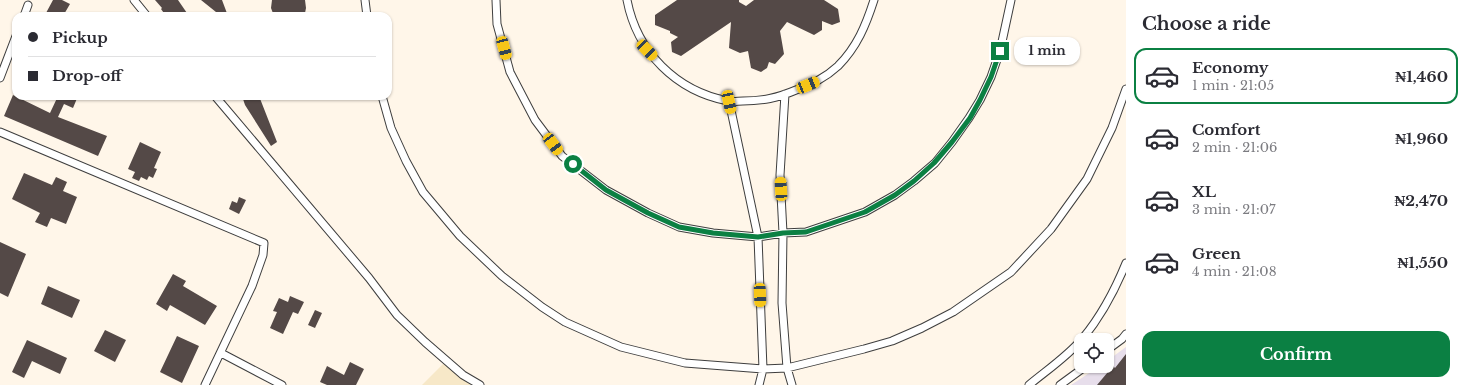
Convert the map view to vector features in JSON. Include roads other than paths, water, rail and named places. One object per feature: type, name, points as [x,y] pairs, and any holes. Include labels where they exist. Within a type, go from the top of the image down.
[{"type":"street","points":[[134,0],[144,12]]},
{"type":"street","points":[[365,0],[366,12]]},
{"type":"street","points":[[496,0],[497,24],[510,72],[535,120],[562,156],[606,190],[648,213],[679,227],[713,233],[758,237],[783,233],[806,232],[865,212],[895,195],[914,181],[934,163],[970,118],[988,83],[1000,51],[1011,0]]},
{"type":"street","points":[[627,0],[630,14],[637,32],[647,50],[673,77],[696,91],[729,102],[761,101],[785,94],[820,80],[838,66],[854,46],[867,23],[874,0]]},
{"type":"street","points":[[25,12],[28,5]]},
{"type":"street","points":[[0,78],[12,46]]},
{"type":"street","points":[[383,100],[391,128],[406,161],[423,192],[460,236],[502,276],[542,307],[565,322],[621,347],[685,362],[763,369],[788,368],[864,350],[898,338],[953,312],[1011,272],[1051,229],[1088,179],[1112,128],[1126,89]]},
{"type":"street","points":[[785,94],[780,175],[783,233],[782,304],[788,368],[792,385]]},
{"type":"street","points":[[218,100],[369,278],[397,315],[463,375],[480,385]]},
{"type":"street","points":[[729,102],[758,237],[763,369],[759,385]]},
{"type":"street","points":[[0,132],[264,243],[263,255],[252,286],[205,385]]},
{"type":"street","points":[[1029,385],[1068,353],[1083,338],[1104,310],[1117,286],[1126,263]]},
{"type":"street","points":[[1114,345],[1126,334]]},
{"type":"street","points":[[221,353],[282,385]]},
{"type":"street","points":[[1060,385],[1076,373]]}]
